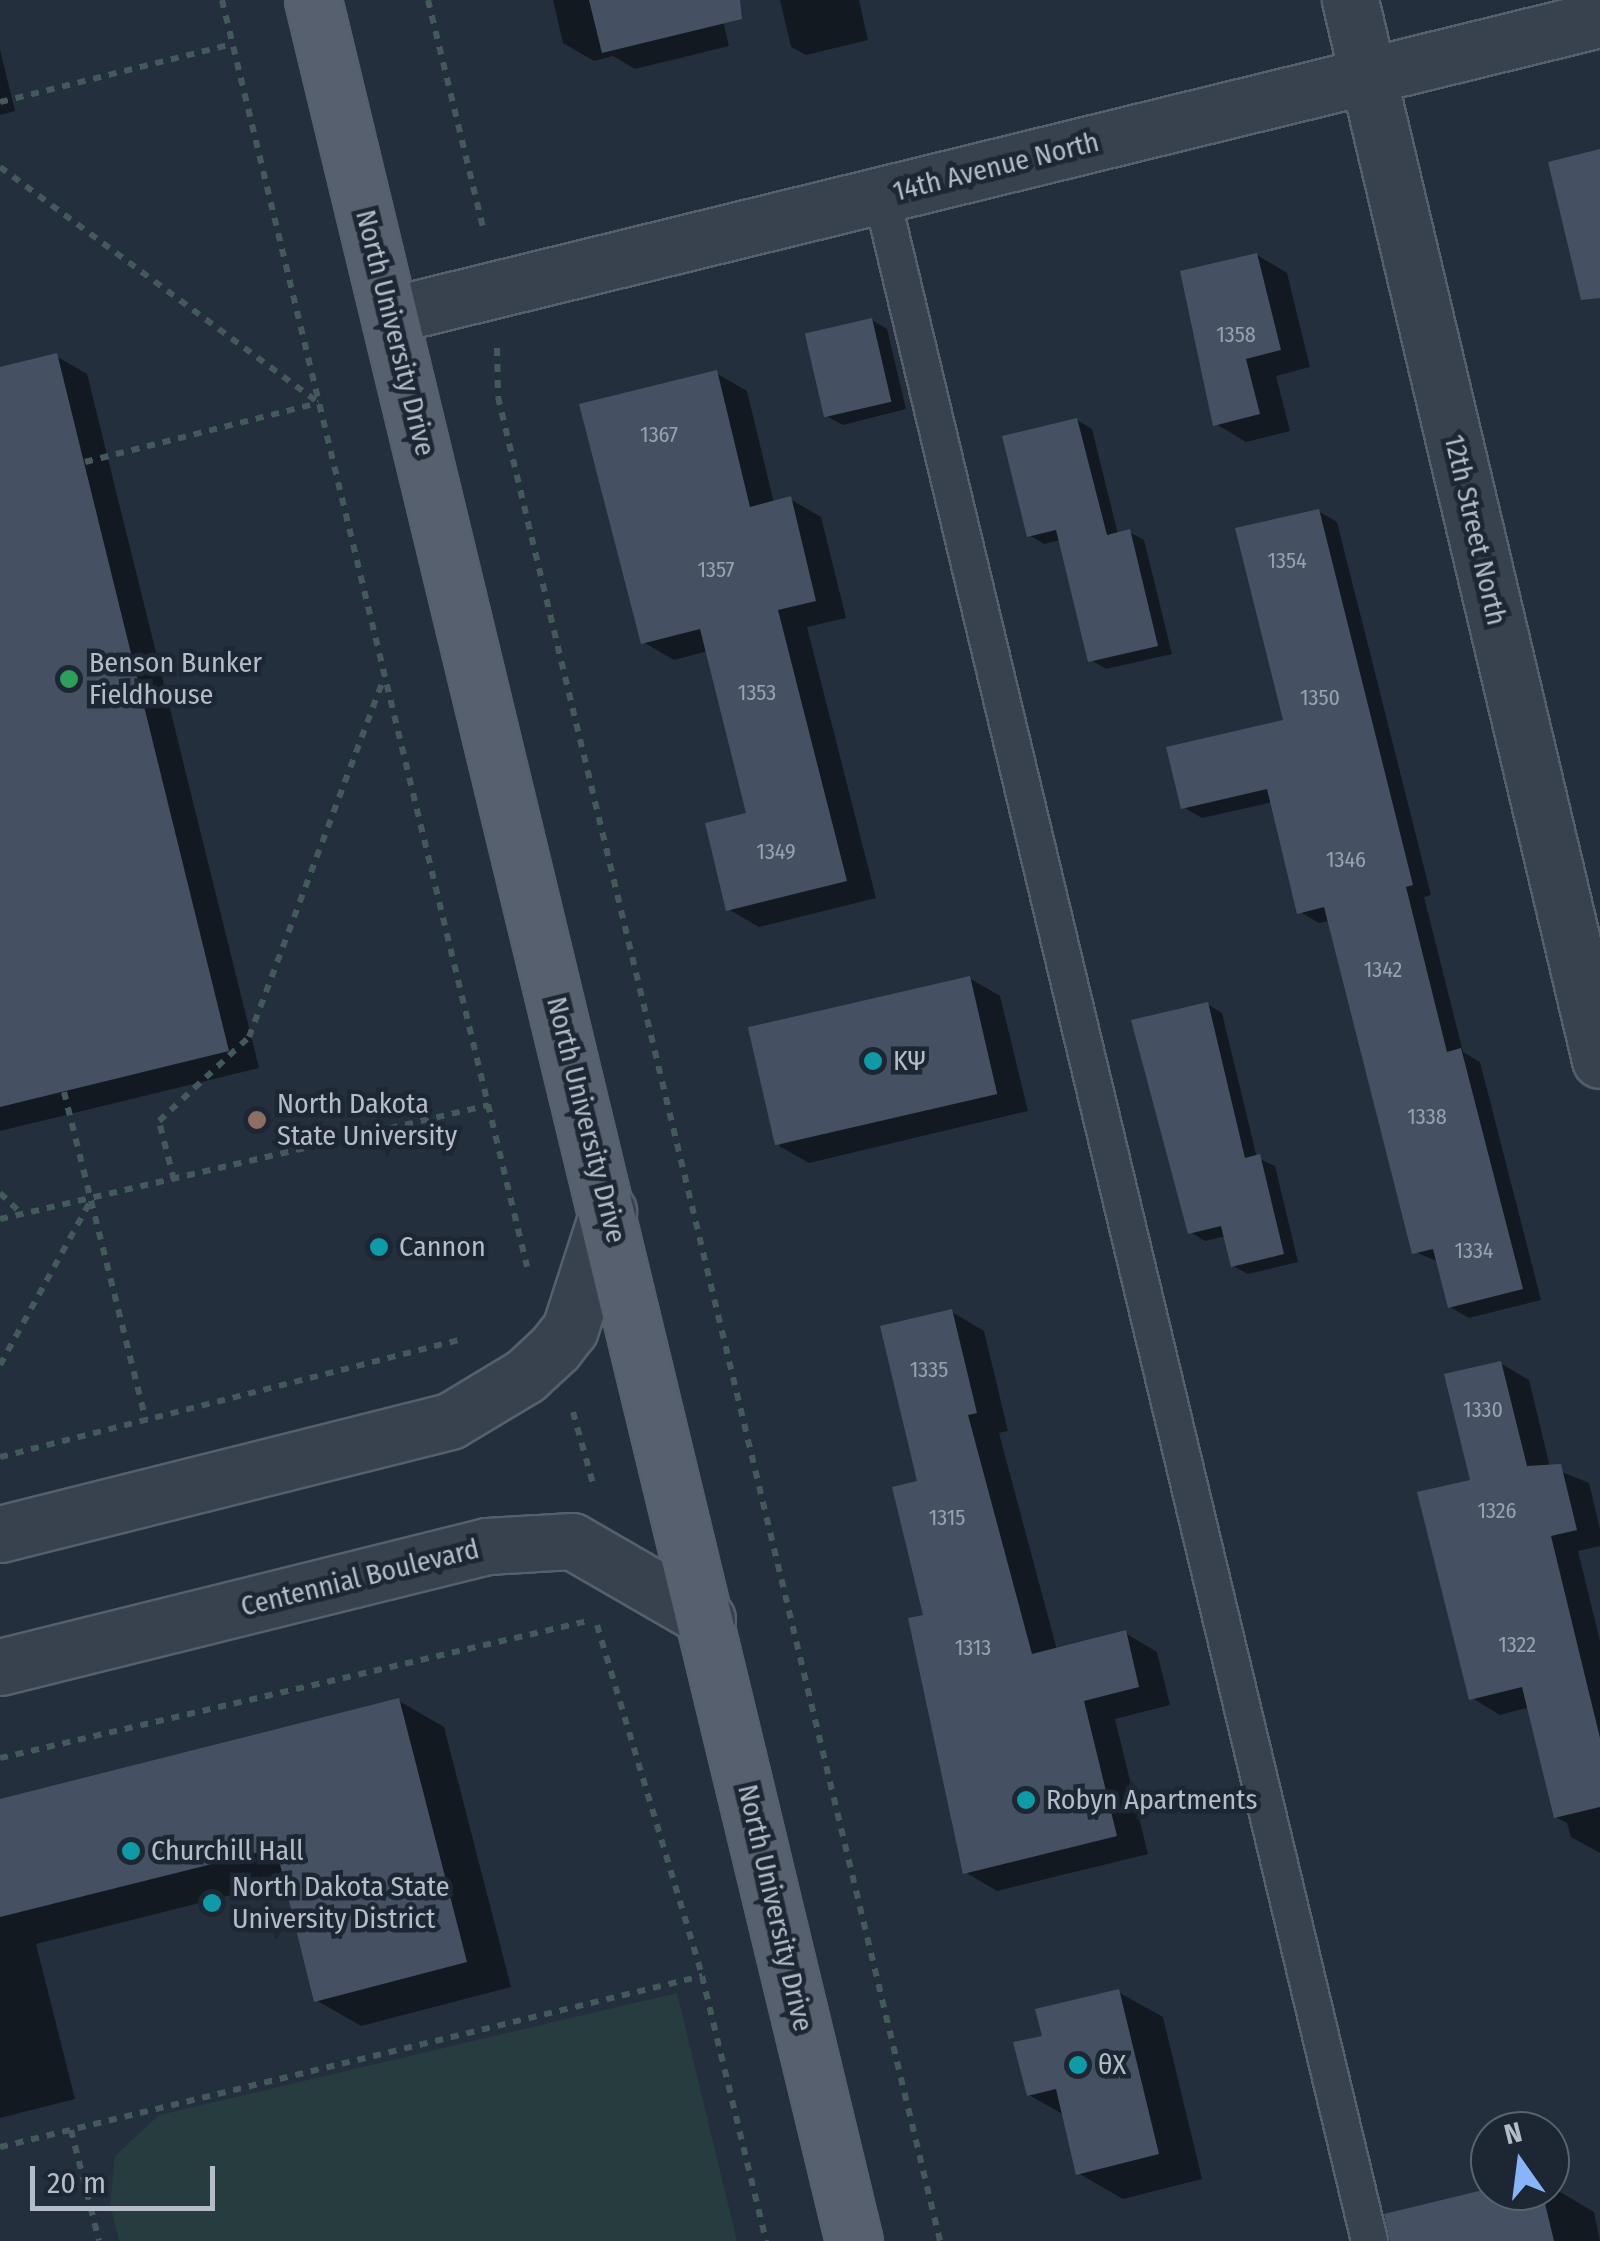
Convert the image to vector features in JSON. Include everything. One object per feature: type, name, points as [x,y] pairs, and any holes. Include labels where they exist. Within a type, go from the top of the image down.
[{"type":"main road","name":"North University Drive","points":[[314,0],[854,2241]]},
{"type":"street","name":"12th Street North","points":[[1350,0],[1600,1060]]},
{"type":"street","name":"14th Avenue North","points":[[391,315],[1600,19]]},
{"type":"street","points":[[0,1534],[450,1421],[525,1376],[570,1329],[608,1212]]},
{"type":"street","name":"Centennial Boulevard","points":[[0,1667],[486,1546],[572,1541],[707,1619]]},
{"type":"lane","points":[[881,195],[1369,2241]]},
{"type":"path","points":[[222,0],[533,1292],[555,1348],[617,1567]]},
{"type":"path","points":[[428,0],[496,290],[498,397],[940,2241]]},
{"type":"path","points":[[0,102],[232,44]]},
{"type":"path","points":[[0,167],[319,403]]},
{"type":"path","points":[[85,462],[319,403]]},
{"type":"path","points":[[174,1180],[159,1121],[249,1037],[384,675]]},
{"type":"path","points":[[64,1092],[146,1420]]},
{"type":"path","points":[[0,1219],[489,1105]]},
{"type":"path","points":[[0,1194],[22,1214]]},
{"type":"path","points":[[0,1365],[92,1199]]},
{"type":"path","points":[[0,1456],[477,1336]]},
{"type":"path","points":[[0,1758],[595,1619],[702,1976],[766,2241]]},
{"type":"path","points":[[0,2147],[702,1976]]},
{"type":"path","points":[[71,2130],[99,2241]]},
{"type":"green space","points":[[677,1993],[737,2241],[119,2241],[110,2204],[115,2156],[159,2115]]},
{"type":"building","points":[[589,0],[740,0],[742,19],[602,53]]},
{"type":"building","points":[[1600,149],[1600,298],[1581,300],[1548,162]]},
{"type":"building","points":[[1257,253],[1281,350],[1246,359],[1260,414],[1213,426],[1180,271]]},
{"type":"building","points":[[872,318],[891,402],[824,417],[805,334]]},
{"type":"building","name":"Benson Bunker Fieldhouse","points":[[57,353],[229,1051],[0,1107],[0,367]]},
{"type":"building","points":[[717,370],[750,507],[791,496],[816,601],[778,610],[847,881],[726,911],[705,823],[746,813],[700,629],[641,644],[579,404]]},
{"type":"building","points":[[1077,418],[1107,535],[1130,529],[1158,646],[1088,662],[1056,530],[1027,537],[1002,436]]},
{"type":"building","points":[[1319,509],[1413,885],[1406,887],[1447,1052],[1461,1048],[1523,1289],[1448,1308],[1433,1249],[1412,1254],[1324,907],[1297,914],[1267,789],[1181,809],[1166,747],[1283,720],[1235,528]]},
{"type":"building","name":"ΚΨ","points":[[970,976],[997,1094],[775,1145],[748,1027]]},
{"type":"building","points":[[1208,1002],[1245,1158],[1260,1154],[1284,1254],[1231,1267],[1221,1226],[1188,1234],[1131,1020]]},
{"type":"building","points":[[952,1309],[977,1413],[968,1415],[1032,1654],[1126,1630],[1139,1687],[1084,1701],[1117,1836],[963,1874],[908,1618],[923,1615],[892,1487],[917,1481],[880,1326]]},
{"type":"building","points":[[1501,1361],[1527,1466],[1561,1464],[1577,1530],[1551,1536],[1600,1738],[1600,1807],[1554,1818],[1522,1687],[1469,1700],[1417,1492],[1470,1480],[1444,1374]]},
{"type":"building","name":"Churchill Hall","points":[[399,1698],[467,1962],[314,2002],[276,1848],[0,1917],[0,1799]]},
{"type":"building","name":"θΧ","points":[[1119,1989],[1159,2154],[1076,2175],[1056,2089],[1027,2096],[1013,2042],[1042,2036],[1035,2009]]},
{"type":"building","points":[[1470,2193],[1470,2211],[1547,2211],[1554,2241],[1390,2241],[1384,2214]]},
{"type":"place","name":"Benson Bunker Fieldhouse","points":[[69,679]]},
{"type":"place","name":"ΚΨ","points":[[873,1061]]},
{"type":"place","name":"North Dakota State University","points":[[257,1120]]},
{"type":"place","name":"Cannon","points":[[379,1247]]},
{"type":"place","name":"Robyn Apartments","points":[[1026,1800]]},
{"type":"place","name":"Churchill Hall","points":[[131,1851]]},
{"type":"place","name":"North Dakota State University District","points":[[212,1903]]},
{"type":"place","name":"θΧ","points":[[1078,2065]]}]
